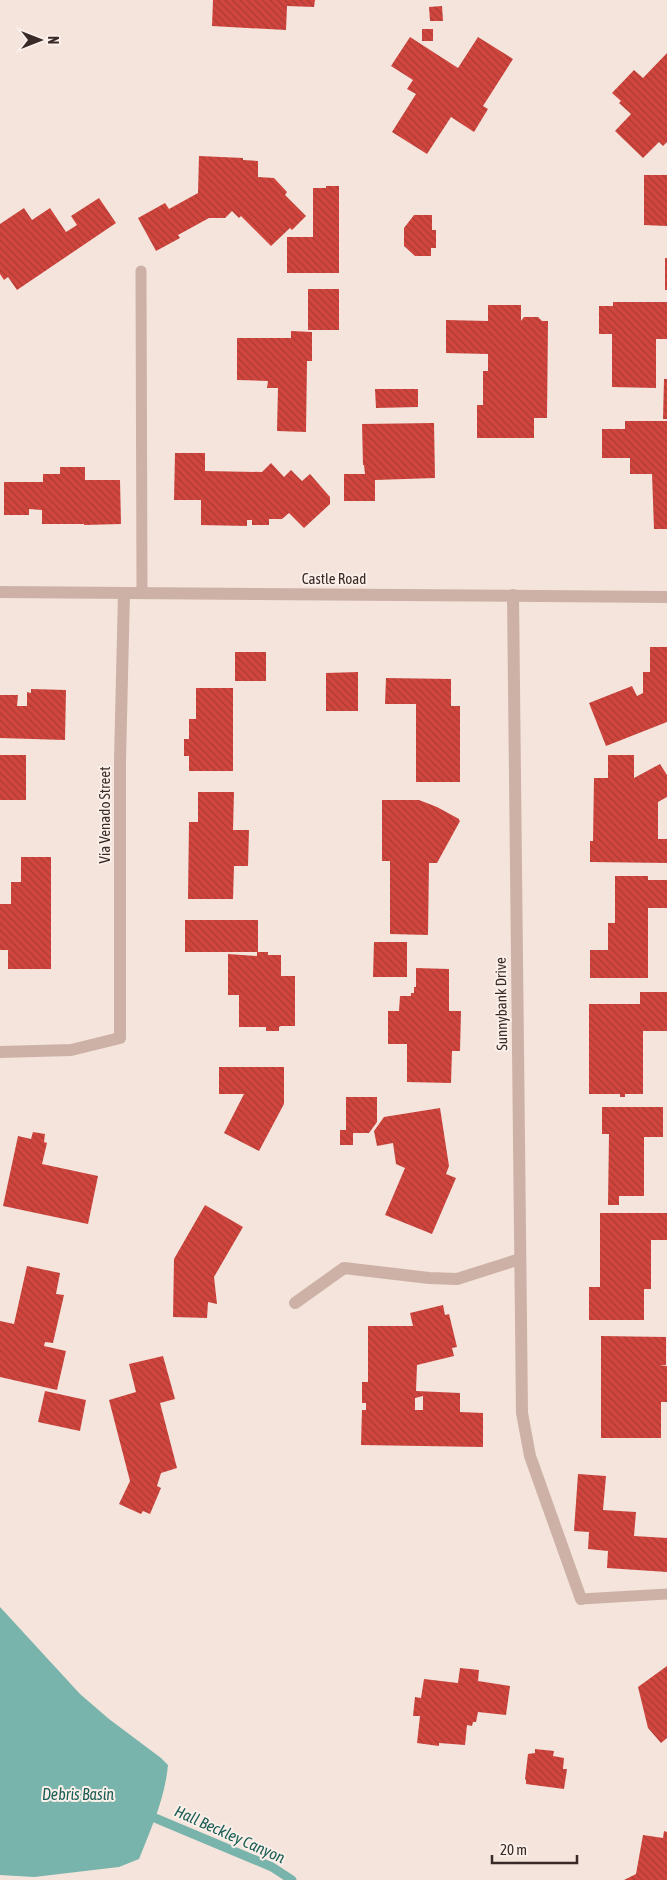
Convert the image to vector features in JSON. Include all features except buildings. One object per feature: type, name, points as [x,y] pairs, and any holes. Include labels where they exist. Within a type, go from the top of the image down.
[{"type":"street","name":"Castle Road","points":[[0,592],[667,597]]},
{"type":"street","name":"Via Venado Street","points":[[0,1052],[70,1050],[120,1038],[120,760],[124,594]]},
{"type":"street","name":"Sunnybank Drive","points":[[513,595],[522,1413],[530,1456],[581,1599]]},
{"type":"street","points":[[294,1303],[344,1268],[428,1278],[457,1279],[520,1259]]},
{"type":"lane","points":[[141,271],[142,594]]},
{"type":"lane","points":[[581,1599],[667,1594]]},
{"type":"water","name":"Debris Basin","points":[[0,1607],[80,1694],[168,1765],[161,1801],[139,1859],[119,1867],[34,1877],[0,1875]]},
{"type":"waterway","name":"Hall Beckley Canyon","points":[[155,1818],[272,1867],[292,1880]]}]
